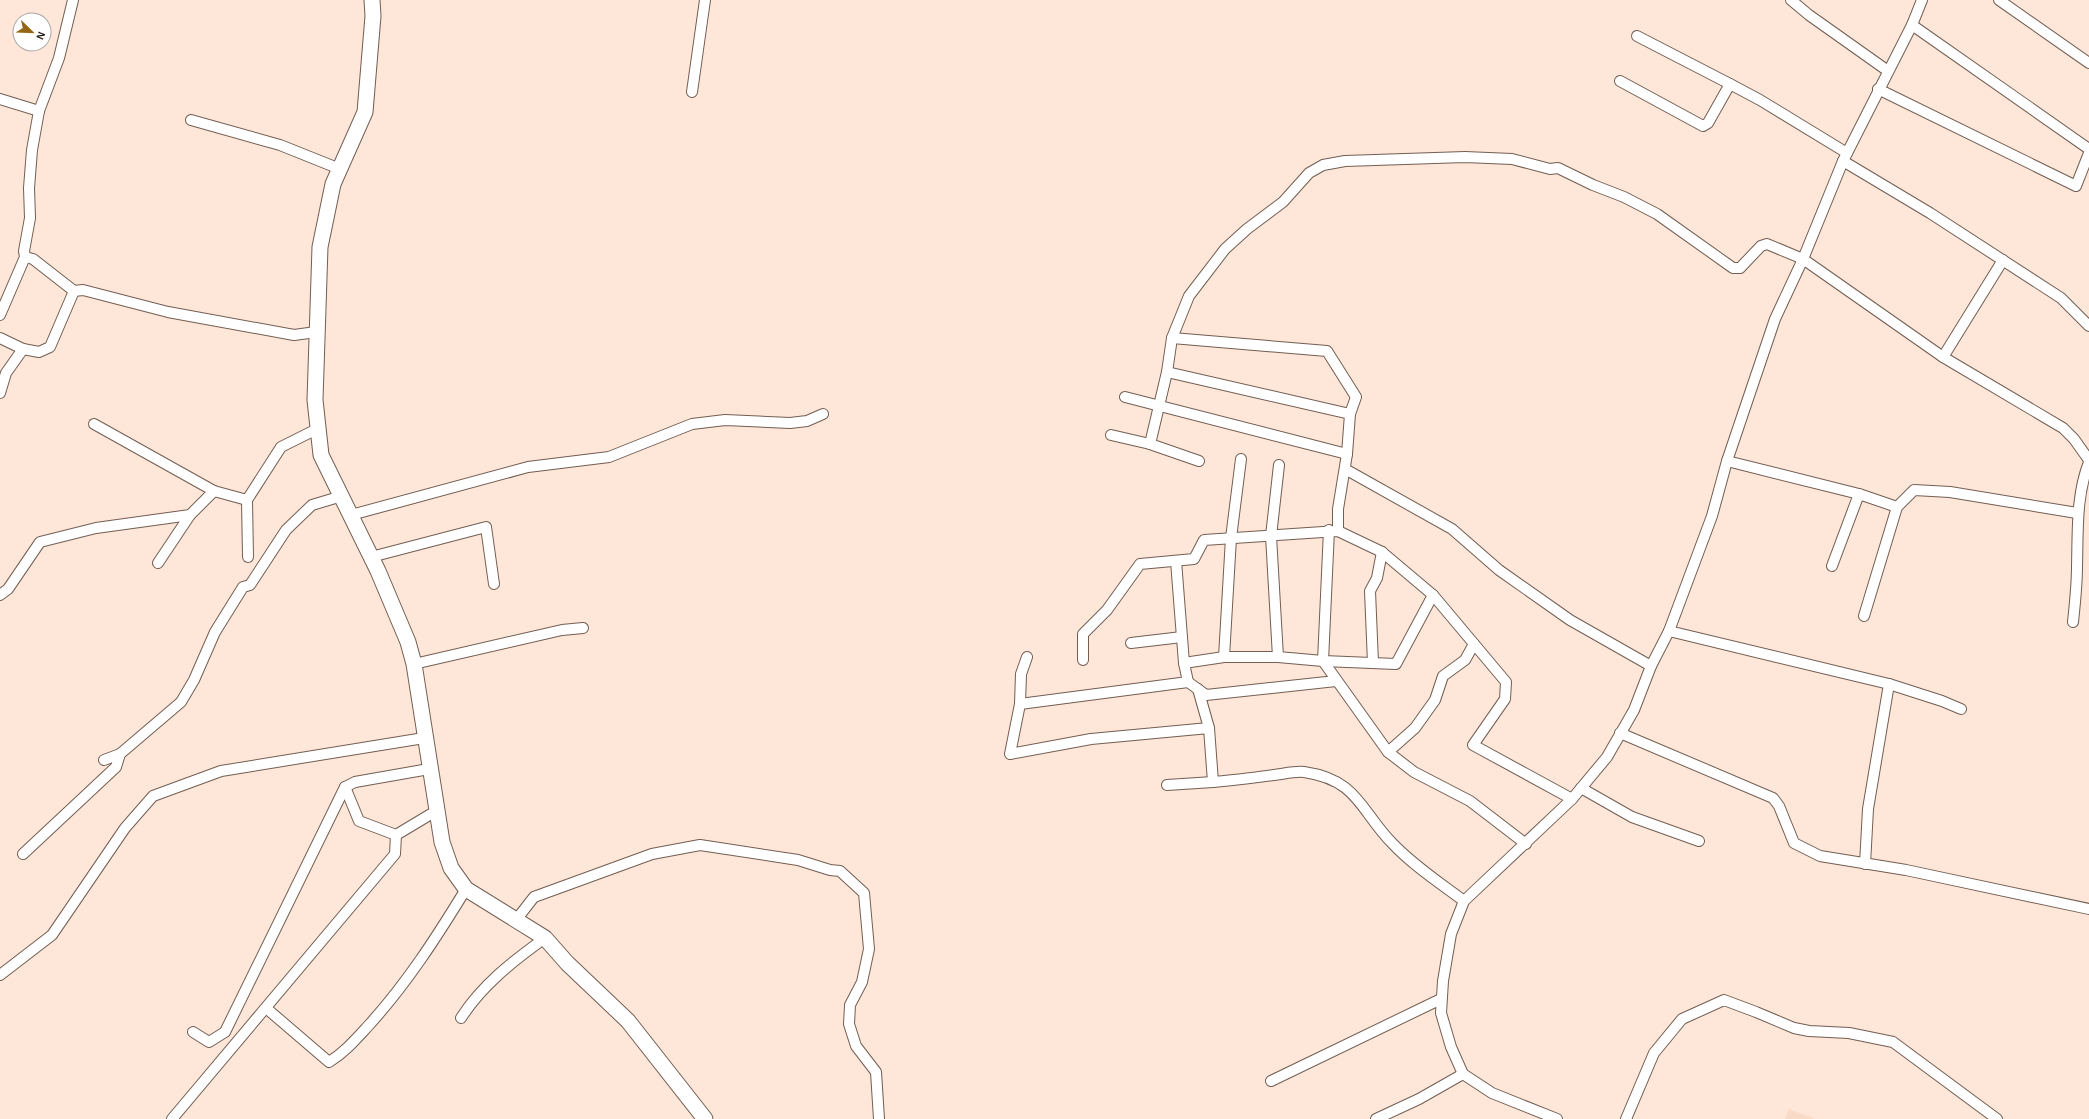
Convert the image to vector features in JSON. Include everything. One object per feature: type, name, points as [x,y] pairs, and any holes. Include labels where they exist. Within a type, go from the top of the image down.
[{"type":"main road","points":[[372,0],[373,16],[365,112],[333,184],[320,247],[314,400],[321,455],[371,557],[408,642],[414,664],[436,811],[442,842],[451,868],[466,889],[545,938],[567,963],[628,1021],[706,1119]]},
{"type":"street","points":[[0,315],[25,257],[24,251],[30,218],[29,188],[32,150],[40,111],[58,58],[72,0]]},
{"type":"street","points":[[692,92],[705,0]]},
{"type":"street","points":[[1791,0],[1888,72]]},
{"type":"street","points":[[1804,10],[1809,0]]},
{"type":"street","points":[[1557,1119],[1492,1093],[1463,1074],[1451,1047],[1441,1013],[1441,999],[1451,934],[1464,901],[1572,799],[1607,757],[1634,710],[1651,666],[1668,632],[1712,516],[1727,461],[1775,319],[1803,259],[1845,157],[1878,89],[1912,25],[1922,0]]},
{"type":"street","points":[[1999,0],[2089,64]]},
{"type":"street","points":[[1912,25],[2089,149]]},
{"type":"street","points":[[1637,36],[1730,84],[1845,157],[2061,298],[2089,326]]},
{"type":"street","points":[[1620,81],[1703,126],[1708,123],[1730,84]]},
{"type":"street","points":[[1878,89],[2076,186],[2089,153]]},
{"type":"street","points":[[0,99],[40,111]]},
{"type":"street","points":[[191,120],[280,145],[340,169]]},
{"type":"street","points":[[1150,444],[1167,372],[1172,338],[1189,296],[1225,249],[1247,229],[1283,202],[1309,173],[1324,165],[1346,161],[1466,156],[1512,159],[1550,169],[1558,168],[1593,185],[1624,197],[1657,214],[1732,268],[1740,268],[1761,246],[1767,244],[1803,259],[1943,357],[2063,428],[2074,439],[2089,461],[2082,480],[2077,513],[2078,568],[2073,622]]},
{"type":"street","points":[[25,257],[33,260],[74,291],[82,290],[168,312],[294,335],[316,332]]},
{"type":"street","points":[[1943,357],[2003,260]]},
{"type":"street","points":[[0,338],[23,349],[39,352],[50,347],[74,291]]},
{"type":"street","points":[[1172,338],[1327,351],[1356,397],[1350,414],[1345,469],[1334,531],[1323,661],[1388,752],[1414,772],[1470,801],[1526,844]]},
{"type":"street","points":[[0,393],[6,373],[23,349]]},
{"type":"street","points":[[1167,372],[1350,414]]},
{"type":"street","points":[[1126,397],[1347,454]]},
{"type":"street","points":[[351,515],[528,467],[609,457],[692,424],[725,420],[790,423],[807,421],[823,414]]},
{"type":"street","points":[[94,424],[214,491],[247,500]]},
{"type":"street","points":[[248,557],[247,500],[281,447],[317,429]]},
{"type":"street","points":[[1111,435],[1150,444],[1199,461]]},
{"type":"street","points":[[1224,657],[1231,538],[1241,459]]},
{"type":"street","points":[[1727,461],[1859,494],[1897,507]]},
{"type":"street","points":[[1278,657],[1272,536],[1279,465]]},
{"type":"street","points":[[1345,469],[1452,529],[1499,570],[1570,620],[1651,666]]},
{"type":"street","points":[[1864,616],[1897,507],[1914,490],[1950,492],[2077,513]]},
{"type":"street","points":[[158,563],[190,515],[214,491]]},
{"type":"street","points":[[1832,566],[1859,494]]},
{"type":"street","points":[[104,760],[120,754],[181,702],[194,680],[215,632],[243,588],[250,585],[286,530],[312,505],[342,496]]},
{"type":"street","points":[[0,595],[8,589],[40,542],[96,528],[190,515]]},
{"type":"street","points":[[371,557],[486,527],[494,584]]},
{"type":"street","points":[[1083,660],[1083,634],[1107,610],[1140,564],[1194,559],[1204,540],[1334,531],[1382,552],[1433,595],[1506,682],[1505,699],[1473,745],[1572,799]]},
{"type":"street","points":[[1373,663],[1370,591],[1377,578],[1382,552]]},
{"type":"street","points":[[1176,561],[1184,663],[1188,682]]},
{"type":"street","points":[[1184,663],[1224,657],[1278,657],[1323,661],[1396,664],[1433,595]]},
{"type":"street","points":[[414,664],[562,630],[583,628]]},
{"type":"street","points":[[1668,632],[1889,684],[1961,709]]},
{"type":"street","points":[[1131,643],[1182,637]]},
{"type":"street","points":[[1388,752],[1415,728],[1435,700],[1443,676],[1465,660],[1474,644]]},
{"type":"street","points":[[1026,657],[1021,674],[1020,704],[1010,754],[1091,739],[1209,728]]},
{"type":"street","points":[[1020,704],[1188,682],[1206,695],[1336,681]]},
{"type":"street","points":[[1865,864],[1868,809],[1889,684]]},
{"type":"street","points":[[1198,689],[1209,728],[1214,782]]},
{"type":"street","points":[[1620,733],[1773,798],[1779,806],[1794,843],[1820,856],[1906,870],[2089,909]]},
{"type":"street","points":[[0,975],[52,935],[125,828],[153,796],[221,771],[424,738]]},
{"type":"street","points":[[24,854],[116,767],[120,754]]},
{"type":"street","points":[[193,1032],[209,1042],[225,1032],[345,787],[355,782],[429,769]]},
{"type":"street","points":[[1166,785],[1214,782],[1302,772],[1321,775],[1340,784],[1363,805],[1393,844],[1426,873],[1464,901]]},
{"type":"street","points":[[345,787],[359,821],[396,835]]},
{"type":"street","points":[[1581,788],[1632,817],[1699,841]]},
{"type":"street","points":[[396,835],[436,811]]},
{"type":"street","points":[[172,1119],[395,854],[396,835]]},
{"type":"street","points":[[516,920],[534,897],[652,854],[700,845],[798,860],[830,870],[840,871],[864,894],[869,949],[862,982],[850,1005],[850,1024],[856,1046],[876,1072],[879,1119]]},
{"type":"street","points":[[266,1008],[328,1062],[342,1054],[383,1010],[423,958],[466,889]]},
{"type":"street","points":[[461,1018],[471,1002],[512,962],[545,938]]},
{"type":"street","points":[[1271,1081],[1441,999]]},
{"type":"street","points":[[1626,1119],[1654,1053],[1658,1048],[1682,1019],[1724,1000],[1794,1028],[1809,1031],[1849,1033],[1893,1042],[1997,1119]]},
{"type":"street","points":[[1376,1119],[1419,1099],[1463,1074]]},
{"type":"shaded area","points":[[1789,1109],[1815,1119],[1785,1119]]}]
